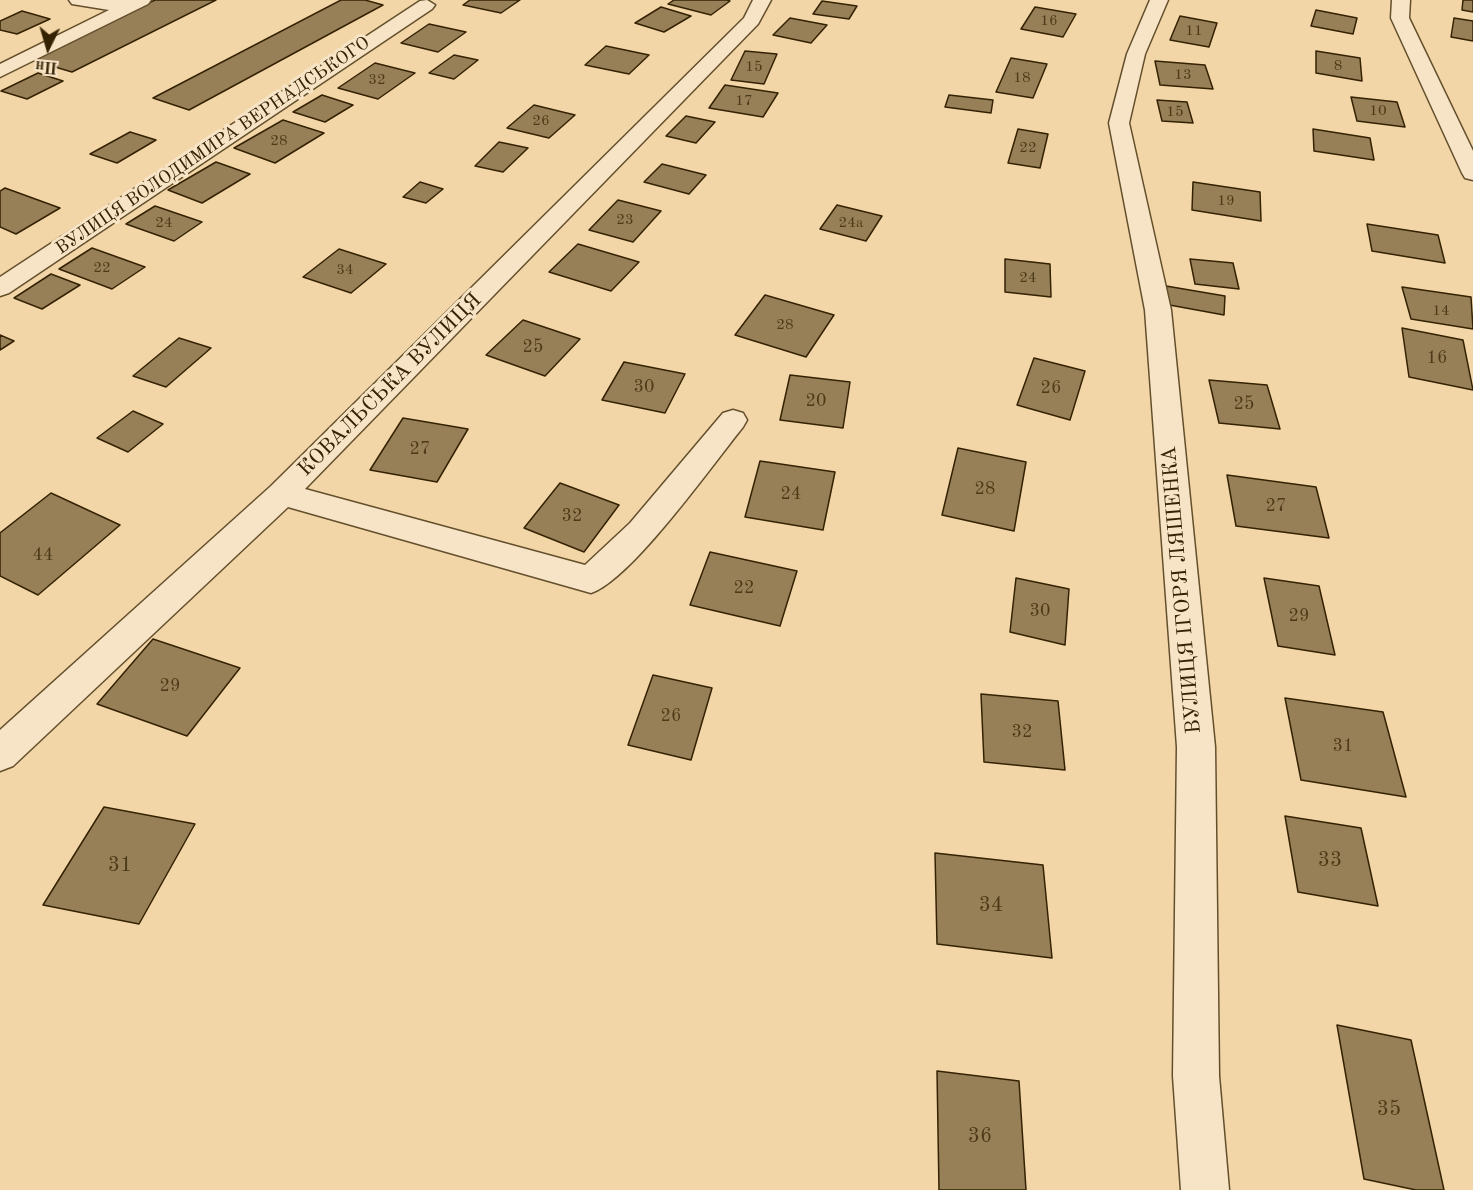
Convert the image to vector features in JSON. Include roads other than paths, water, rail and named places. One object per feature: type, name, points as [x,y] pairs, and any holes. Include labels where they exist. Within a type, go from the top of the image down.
[{"type":"street","points":[[78,0],[134,4]]},
{"type":"street","name":"КОВАЛЬСЬКА ВУЛИЦЯ","points":[[0,754],[282,494],[752,20],[762,0]]},
{"type":"street","name":"ВУЛИЦЯ ІГОРЯ ЛЯШЕНКА","points":[[1159,0],[1136,54],[1119,123],[1158,310],[1196,747],[1196,1077],[1205,1190]]},
{"type":"street","points":[[1401,0],[1400,18],[1473,173]]},
{"type":"street","points":[[0,71],[134,4]]},
{"type":"street","name":"ВУЛИЦЯ ВОЛОДИМИРА ВЕРНАДСЬКОГО","points":[[0,288],[426,5]]},
{"type":"street","points":[[282,494],[591,580],[641,532],[733,420]]}]
